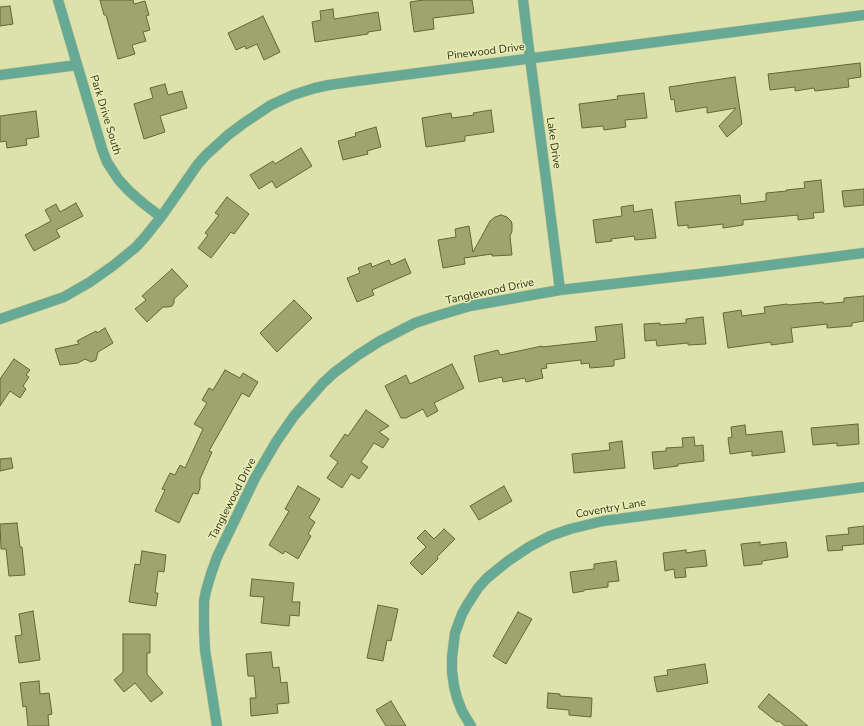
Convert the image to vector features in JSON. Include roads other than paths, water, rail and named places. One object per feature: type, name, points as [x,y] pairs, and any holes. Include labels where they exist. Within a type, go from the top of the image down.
[{"type":"street","name":"Park Drive South","points":[[58,0],[107,162],[118,179],[129,191],[162,217]]},
{"type":"street","name":"Lake Drive","points":[[523,0],[560,290]]},
{"type":"street","name":"Pinewood Drive","points":[[0,319],[64,297],[90,282],[114,265],[136,247],[162,217],[198,164],[206,155],[228,135],[262,110],[293,95],[329,85],[864,16]]},
{"type":"street","points":[[0,75],[77,65]]},
{"type":"street","name":"Tanglewood Drive","points":[[217,726],[205,650],[204,601],[217,557],[252,484],[276,442],[294,416],[318,388],[358,355],[397,331],[415,323],[433,316],[470,306],[560,290],[864,253]]},
{"type":"street","name":"Coventry Lane","points":[[471,726],[462,711],[454,686],[452,657],[455,633],[462,614],[478,588],[487,578],[529,546],[570,529],[603,521],[864,487]]}]
